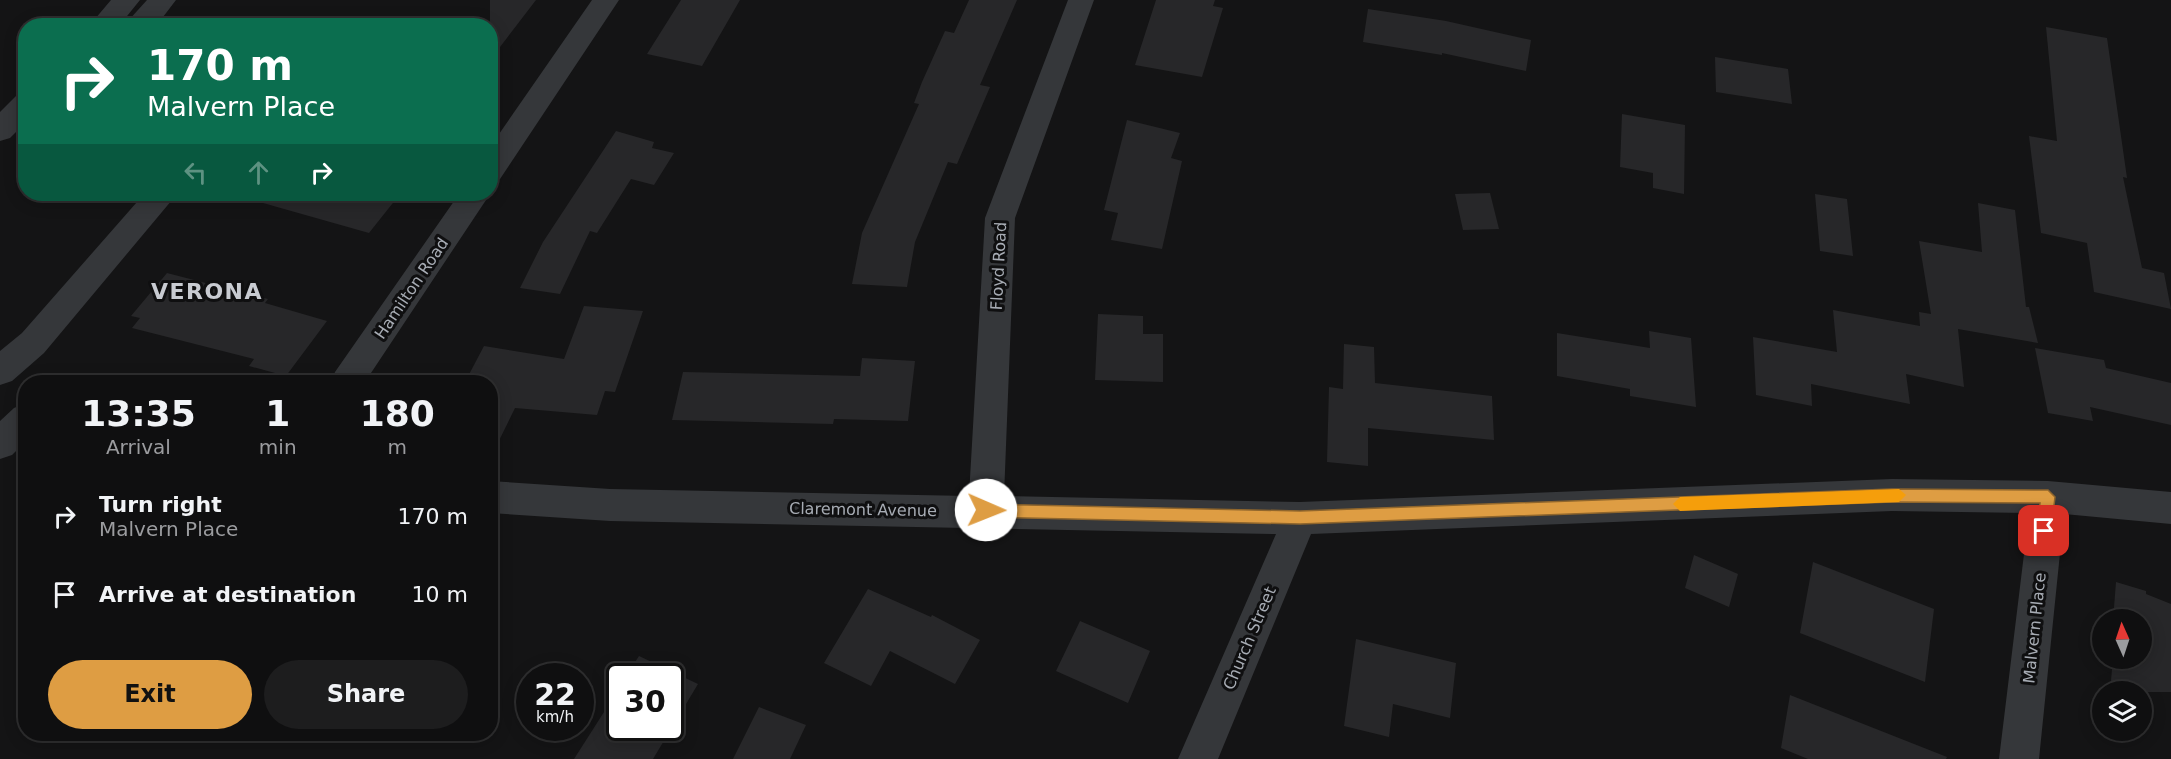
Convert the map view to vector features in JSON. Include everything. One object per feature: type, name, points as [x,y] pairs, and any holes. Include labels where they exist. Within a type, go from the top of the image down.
[{"type":"street","points":[[110,18],[127,0]]},
{"type":"street","points":[[145,18],[163,0]]},
{"type":"street","points":[[498,159],[606,0]]},
{"type":"street","name":"Floyd Road","points":[[986,510],[1000,218],[1082,0]]},
{"type":"street","points":[[0,130],[18,112]]},
{"type":"street","points":[[18,380],[0,371],[33,343],[156,201]]},
{"type":"street","name":"Hamilton Road","points":[[352,375],[470,201]]},
{"type":"street","points":[[0,444],[18,426]]},
{"type":"street","name":"Claremont Avenue","points":[[498,498],[610,505],[986,510],[1300,518],[1892,495],[2048,497],[2171,508]]},
{"type":"street","name":"Malvern Place","points":[[2019,759],[2048,497]]},
{"type":"street","name":"Church Street","points":[[1198,759],[1300,518]]},
{"type":"building","points":[[490,0],[536,0],[498,50],[498,18],[490,18]]},
{"type":"building","points":[[681,0],[740,0],[702,66],[647,54]]},
{"type":"building","points":[[969,0],[1017,0],[980,85],[990,87],[957,164],[948,162],[915,242],[907,287],[852,284],[862,233],[919,104],[914,103],[922,82],[945,31],[954,33]]},
{"type":"building","points":[[1156,0],[1215,0],[1213,6],[1223,8],[1202,77],[1135,65]]},
{"type":"building","points":[[1368,9],[1446,21],[1531,40],[1526,71],[1442,53],[1442,55],[1363,42]]},
{"type":"building","points":[[2046,27],[2107,38],[2127,178],[2123,177],[2142,268],[2164,273],[2171,309],[2094,292],[2087,243],[2041,233],[2029,136],[2057,141]]},
{"type":"building","points":[[1715,57],[1788,69],[1792,104],[1716,92]]},
{"type":"building","points":[[1622,114],[1685,125],[1684,194],[1653,188],[1653,173],[1620,167]]},
{"type":"building","points":[[1127,120],[1180,133],[1171,158],[1182,161],[1162,249],[1111,240],[1118,213],[1104,210]]},
{"type":"building","points":[[616,131],[654,142],[652,148],[674,153],[654,185],[631,179],[597,233],[590,231],[560,294],[520,288],[543,242]]},
{"type":"building","points":[[1490,193],[1499,229],[1463,230],[1455,194]]},
{"type":"building","points":[[1815,194],[1847,199],[1853,256],[1820,251]]},
{"type":"building","points":[[263,201],[394,201],[369,233],[263,203]]},
{"type":"building","points":[[1978,203],[2015,210],[2026,307],[2029,307],[2038,343],[1958,329],[1964,387],[1906,374],[1910,404],[1811,384],[1812,406],[1756,395],[1753,337],[1837,352],[1833,310],[1920,326],[1919,312],[1931,314],[1919,241],[1982,252]]},
{"type":"building","points":[[167,273],[268,299],[265,303],[327,321],[287,375],[282,375],[249,366],[254,359],[132,328],[140,318],[131,316]]},
{"type":"building","points":[[584,306],[643,311],[615,392],[605,391],[597,415],[515,408],[498,443],[498,375],[469,375],[484,346],[564,359]]},
{"type":"building","points":[[1098,314],[1143,316],[1143,334],[1163,334],[1163,382],[1095,380]]},
{"type":"building","points":[[1649,331],[1691,338],[1696,407],[1630,396],[1630,389],[1557,376],[1557,333],[1650,348]]},
{"type":"building","points":[[1344,344],[1374,347],[1375,383],[1492,396],[1494,440],[1368,428],[1368,466],[1327,462],[1329,387],[1343,389]]},
{"type":"building","points":[[2035,348],[2104,360],[2106,368],[2171,383],[2171,425],[2090,407],[2093,421],[2048,413]]},
{"type":"building","points":[[862,358],[915,361],[908,421],[834,419],[833,424],[672,420],[683,372],[860,376]]},
{"type":"building","points":[[1694,555],[1738,574],[1729,607],[1685,588]]},
{"type":"building","points":[[1813,562],[1934,609],[1925,682],[1800,633]]},
{"type":"building","points":[[2116,582],[2146,591],[2146,594],[2171,604],[2171,692],[2152,692],[2152,681],[2111,681],[2112,669],[2152,669],[2152,609],[2114,609]]},
{"type":"building","points":[[868,589],[931,617],[932,615],[980,640],[955,684],[890,651],[871,686],[824,663]]},
{"type":"building","points":[[1080,621],[1150,651],[1128,703],[1056,671]]},
{"type":"building","points":[[1356,639],[1456,663],[1450,718],[1393,704],[1389,737],[1344,726]]},
{"type":"building","points":[[639,656],[654,663],[634,663]]},
{"type":"building","points":[[684,677],[698,684],[684,707]]},
{"type":"building","points":[[1790,695],[1947,757],[1946,759],[1808,759],[1781,748]]},
{"type":"building","points":[[759,707],[806,725],[790,759],[733,759]]},
{"type":"building","points":[[606,709],[606,741],[664,741],[653,759],[574,759],[586,741],[594,741],[594,728]]},
{"type":"slow traffic","points":[[1680,504],[1899,495]]},
{"type":"district","name":"VERONA","points":[[207,291]]},
{"type":"route","points":[[986,510],[1300,518],[1892,495],[2048,497],[2044,531]]}]
